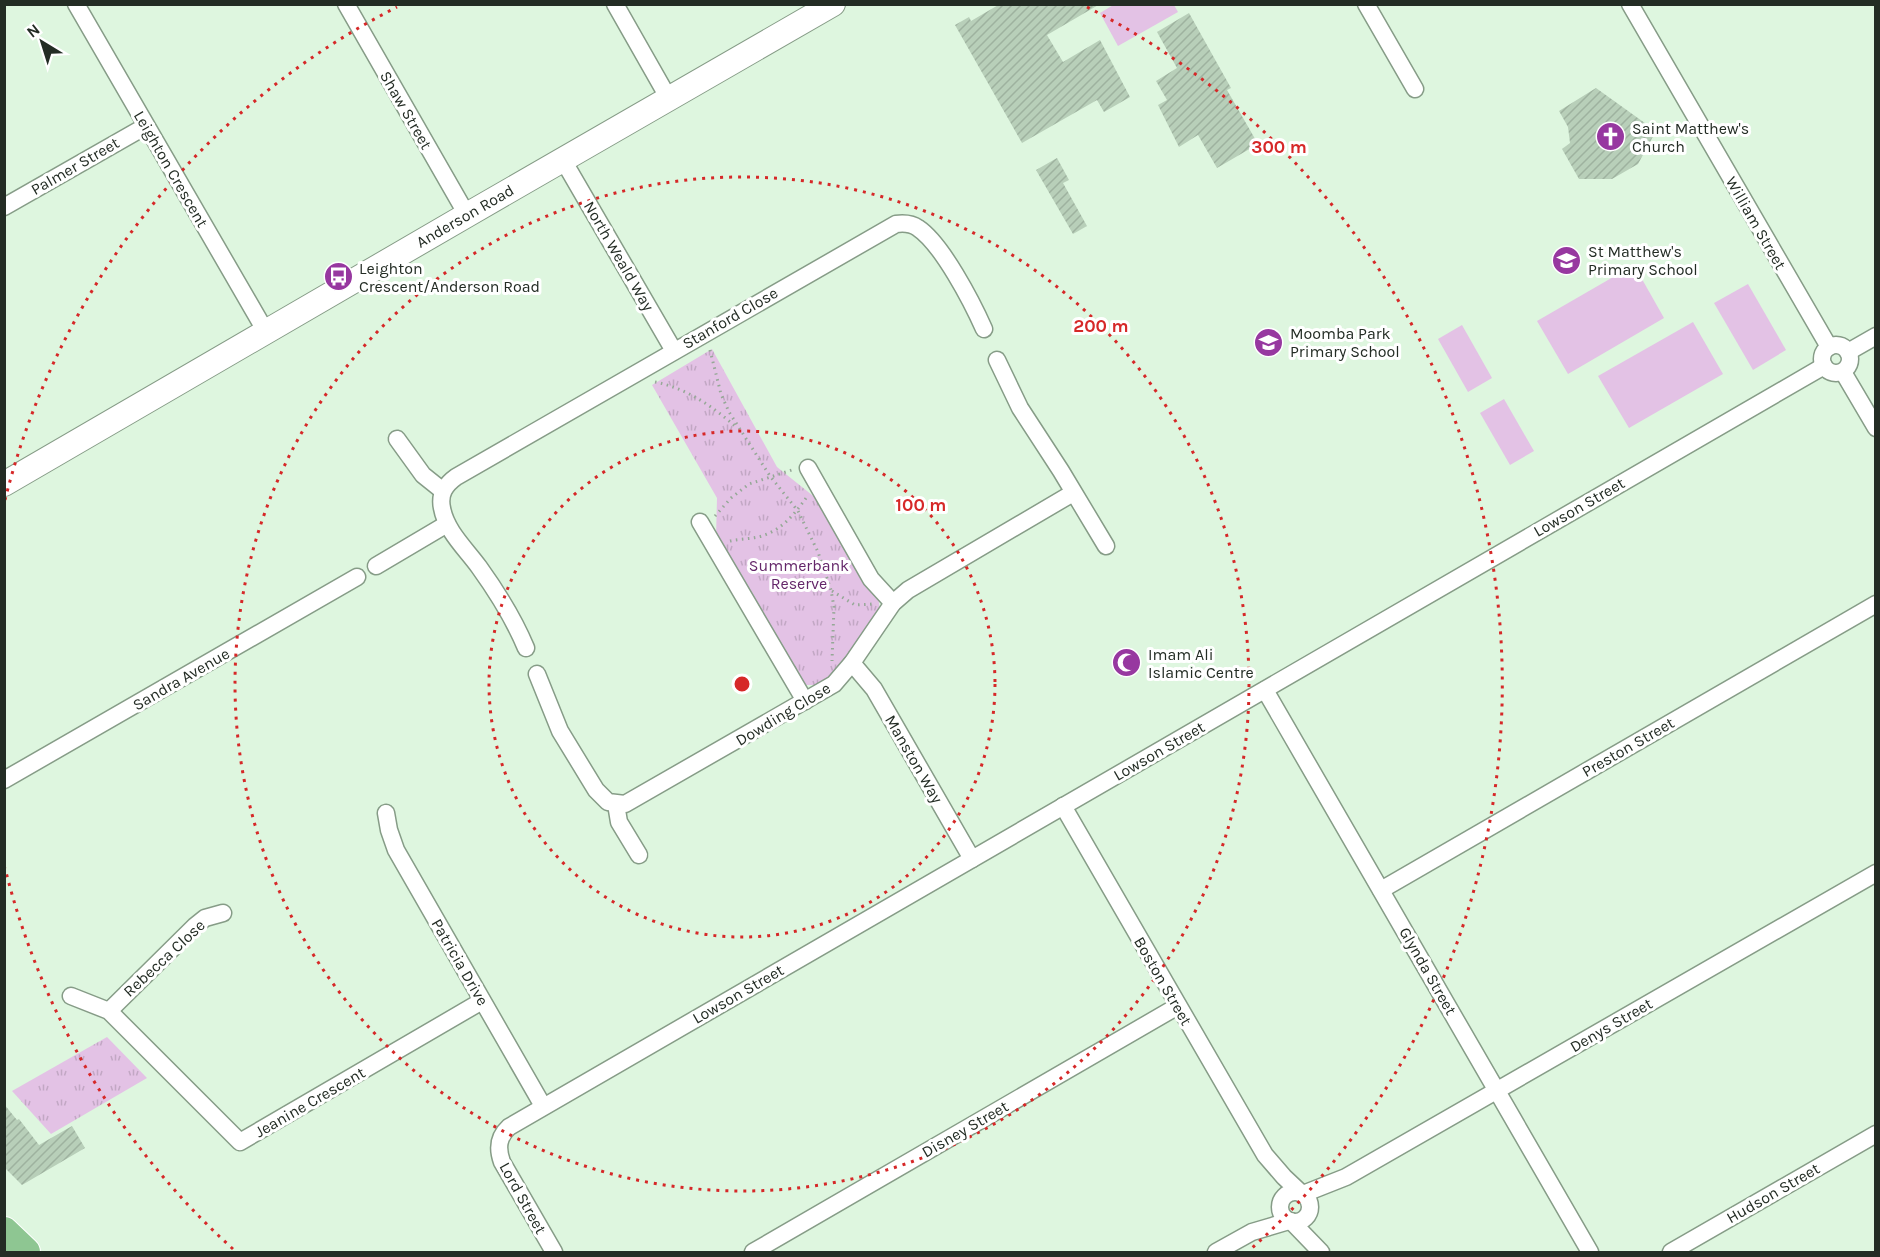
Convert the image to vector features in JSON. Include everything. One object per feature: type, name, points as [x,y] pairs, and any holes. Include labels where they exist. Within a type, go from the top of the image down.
[{"type":"highway","points":[[4,1232],[25,1252]]},
{"type":"street","name":"Leighton Crescent","points":[[76,4],[266,332]]},
{"type":"street","name":"Shaw Street","points":[[346,4],[467,215]]},
{"type":"street","points":[[615,4],[669,99]]},
{"type":"street","name":"Anderson Road","points":[[4,484],[833,4]]},
{"type":"street","points":[[1366,4],[1415,89]]},
{"type":"street","name":"William Street","points":[[1630,4],[1829,347]]},
{"type":"street","name":"Palmer Street","points":[[4,207],[146,126]]},
{"type":"street","name":"North Weald Way","points":[[563,160],[674,351]]},
{"type":"street","name":"Stanford Close","points":[[442,491],[456,477],[896,224],[906,223],[926,234],[965,290],[984,329]]},
{"type":"street","points":[[1848,352],[1875,336]]},
{"type":"street","points":[[1837,345],[1848,352],[1849,365],[1843,372],[1830,372],[1824,366],[1822,358],[1829,347],[1837,345]]},
{"type":"street","points":[[997,360],[1020,408],[1106,546]]},
{"type":"street","name":"Lowson Street","points":[[500,1141],[502,1133],[509,1127],[543,1106],[1824,366]]},
{"type":"street","points":[[1843,372],[1875,428]]},
{"type":"street","points":[[397,439],[423,475],[442,491],[442,508],[447,524],[495,591],[526,648]]},
{"type":"street","points":[[808,468],[871,579],[893,603]]},
{"type":"street","name":"Dowding Close","points":[[616,804],[632,802],[834,684],[852,663],[893,603],[908,590],[1073,493]]},
{"type":"street","points":[[376,566],[447,524]]},
{"type":"street","points":[[701,525],[805,702]]},
{"type":"street","name":"Sandra Avenue","points":[[4,780],[357,577]]},
{"type":"street","name":"Preston Street","points":[[1381,890],[1875,604]]},
{"type":"street","name":"Manston Way","points":[[852,663],[874,689],[972,859]]},
{"type":"street","points":[[537,674],[553,715],[574,756],[596,790],[608,802],[616,804],[620,822],[639,855]]},
{"type":"street","name":"Glynda Street","points":[[1265,690],[1590,1252]]},
{"type":"street","name":"Boston Street","points":[[1063,806],[1265,1155],[1302,1193]]},
{"type":"street","name":"Patricia Drive","points":[[386,813],[388,830],[396,850],[543,1106]]},
{"type":"street","name":"Denys Street","points":[[1302,1193],[1346,1177],[1875,873]]},
{"type":"street","name":"Rebecca Close","points":[[109,1011],[195,926],[205,918],[223,913]]},
{"type":"street","name":"Jeanine Crescent","points":[[71,996],[109,1011],[240,1142],[482,1001]]},
{"type":"street","name":"Disney Street","points":[[757,1251],[1178,1006]]},
{"type":"street","name":"Hudson Street","points":[[1671,1252],[1875,1134]]},
{"type":"street","name":"Lord Street","points":[[500,1141],[502,1162],[555,1252]]},
{"type":"street","name":"Boston Street","points":[[1265,1155],[1281,1201]]},
{"type":"street","name":"Denys Street","points":[[1309,1213],[1346,1177]]},
{"type":"street","points":[[1252,1232],[1288,1193],[1302,1193],[1309,1202],[1309,1213],[1321,1252]]},
{"type":"street","points":[[1281,1201],[1282,1215],[1321,1252]]},
{"type":"street","points":[[1216,1252],[1252,1232],[1290,1221],[1301,1221],[1309,1213]]},
{"type":"path","points":[[701,335],[711,351],[721,394],[739,429],[770,476],[797,510],[818,552],[831,590],[834,624],[832,666]]},
{"type":"path","points":[[644,369],[655,382],[701,401],[739,429]]},
{"type":"path","points":[[701,525],[749,484],[770,476],[808,468]]},
{"type":"path","points":[[714,548],[737,539],[762,536],[783,524],[806,497],[820,489]]},
{"type":"path","points":[[831,590],[855,605],[875,604]]},
{"type":"green space","points":[[1115,4],[1174,5],[1178,12],[1118,46],[1100,13]]},
{"type":"green space","points":[[1634,265],[1664,318],[1568,374],[1537,321]]},
{"type":"green space","points":[[1748,284],[1786,350],[1753,370],[1714,303]]},
{"type":"green space","points":[[1693,322],[1723,374],[1629,428],[1598,376]]},
{"type":"green space","points":[[1462,325],[1492,378],[1468,392],[1438,339]]},
{"type":"green space","name":"Summerbank Reserve","points":[[712,349],[777,467],[817,499],[878,595],[880,611],[833,676],[815,685],[805,685],[798,678],[716,538],[717,498],[652,385]]},
{"type":"green space","points":[[1504,399],[1534,451],[1510,465],[1480,413]]},
{"type":"green space","points":[[107,1037],[147,1078],[51,1134],[12,1091]]},
{"type":"building","points":[[1000,4],[1100,4],[1047,35],[1063,62],[1100,40],[1130,97],[1104,112],[1097,100],[1022,143],[955,25],[969,17],[971,21]]},
{"type":"building","points":[[1189,13],[1231,88],[1227,90],[1258,144],[1217,168],[1198,135],[1179,147],[1158,105],[1167,100],[1156,81],[1177,68],[1157,32]]},
{"type":"building","name":"Saint Matthew's Church","points":[[1596,88],[1656,131],[1638,164],[1612,179],[1579,179],[1562,149],[1570,143],[1568,127],[1559,111]]},
{"type":"building","points":[[1057,158],[1069,180],[1063,183],[1087,226],[1073,234],[1036,170]]},
{"type":"building","points":[[4,1104],[39,1145],[72,1126],[85,1148],[22,1185],[4,1167]]},
{"type":"place","name":"Saint Matthew's Church","points":[[1611,137]]},
{"type":"place","name":"St Matthew's Primary School","points":[[1567,260]]},
{"type":"place","name":"Leighton Crescent/Anderson Road","points":[[338,277]]},
{"type":"place","name":"Moomba Park Primary School","points":[[1269,342]]},
{"type":"place","name":"Imam Ali Islamic Centre","points":[[1127,663]]}]
